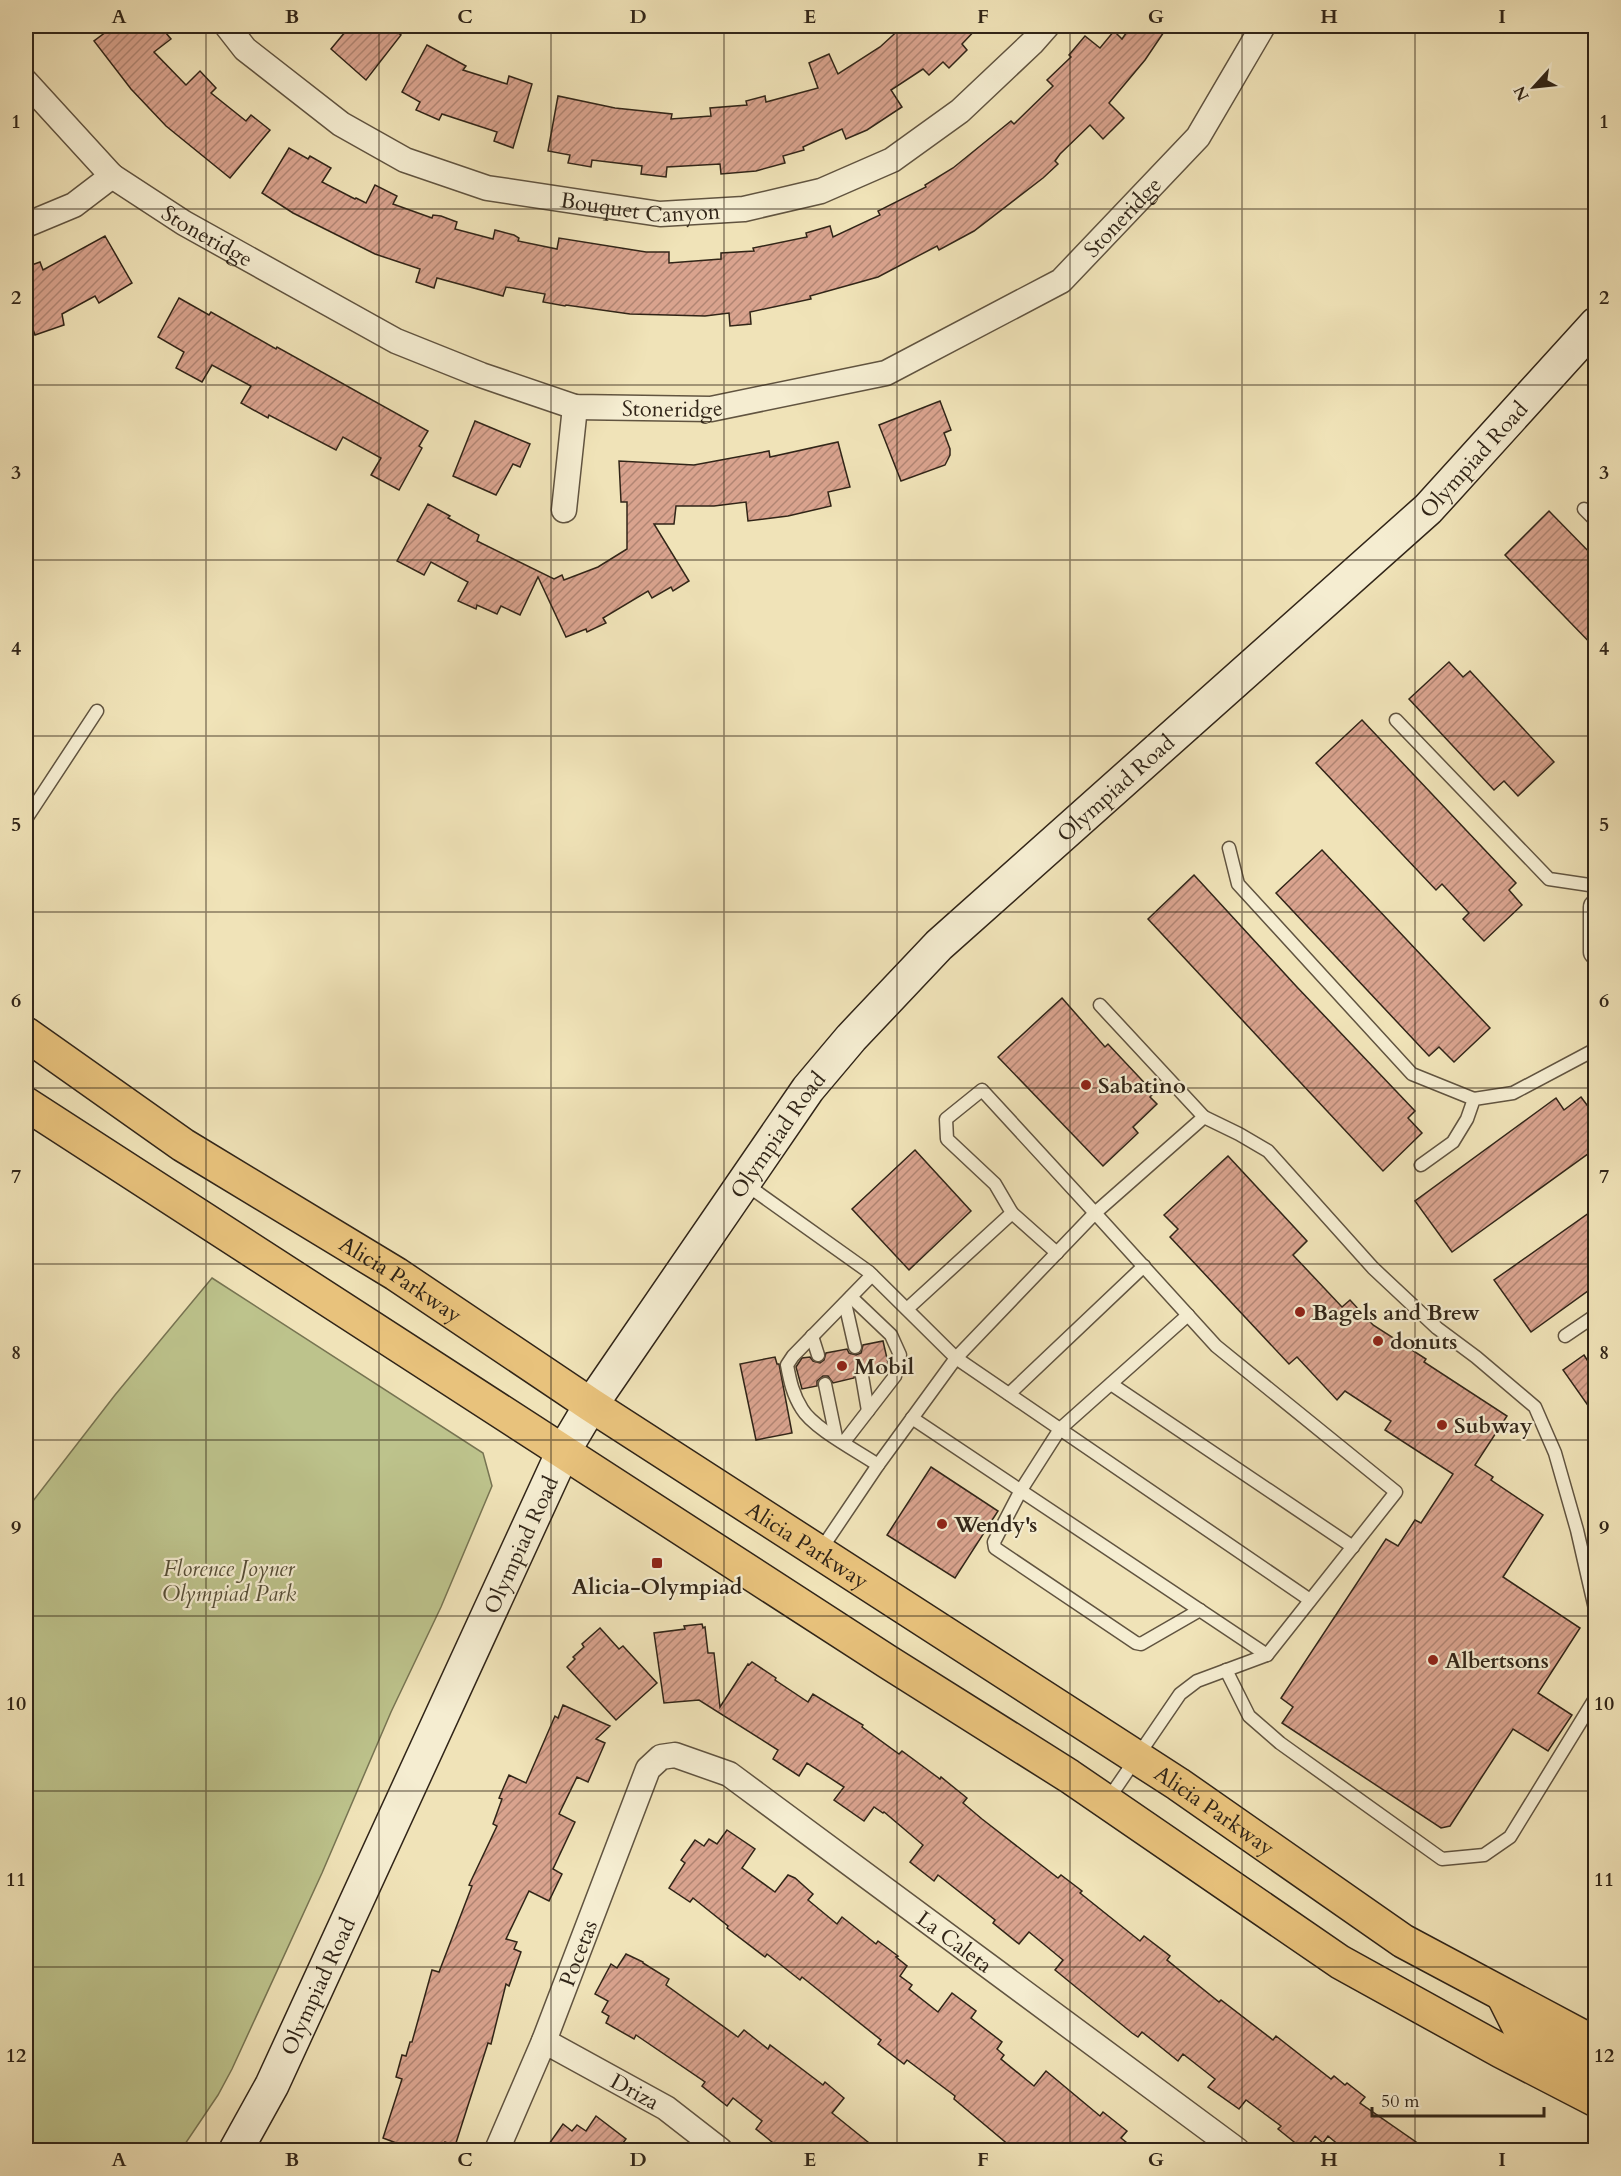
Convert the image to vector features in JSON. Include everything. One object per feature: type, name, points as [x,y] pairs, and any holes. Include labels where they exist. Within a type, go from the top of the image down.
[{"type":"main road","name":"Olympiad Road","points":[[236,2151],[272,2085],[563,1452],[591,1405],[808,1089],[851,1038],[939,945],[1161,750],[1428,509],[1596,324]]},
{"type":"main road","name":"Alicia Parkway","points":[[26,1034],[183,1146],[396,1274],[591,1405],[1137,1758],[1403,1941],[1596,2044]]},
{"type":"main road","points":[[26,1104],[1106,1802],[1340,1962],[1596,2100]]},
{"type":"main road","points":[[1503,1995],[1524,2037],[1596,2073]]},
{"type":"street","name":"Bouquet Canyon","points":[[227,26],[245,49],[341,124],[405,160],[486,188],[660,214],[744,209],[821,191],[892,160],[960,111],[1047,26]]},
{"type":"street","name":"Stoneridge","points":[[26,82],[112,176],[184,223],[396,341],[481,375],[575,407],[711,409],[886,373],[1061,281],[1197,137],[1263,26]]},
{"type":"street","points":[[26,225],[74,205],[112,176]]},
{"type":"street","points":[[564,510],[575,407]]},
{"type":"street","points":[[1595,921],[1596,952]]},
{"type":"street","name":"La Caleta","points":[[661,1757],[675,1755],[729,1774],[1237,2151]]},
{"type":"street","name":"Pocetas","points":[[497,2151],[544,2041],[648,1769],[661,1757]]},
{"type":"street","name":"Driza","points":[[544,2041],[666,2108],[720,2151]]},
{"type":"lane","points":[[1584,509],[1596,521]]},
{"type":"lane","points":[[26,819],[98,711]]},
{"type":"lane","points":[[1396,720],[1550,879],[1596,886]]},
{"type":"lane","points":[[1229,848],[1238,884],[1412,1074],[1474,1099],[1513,1093],[1596,1049]]},
{"type":"lane","points":[[1100,1005],[1203,1117],[1268,1151],[1373,1268],[1437,1328],[1476,1357],[1535,1407],[1555,1453],[1596,1613]]},
{"type":"lane","points":[[1057,1253],[1012,1212],[995,1184],[947,1140],[946,1119],[982,1090],[1216,1346],[1396,1492],[1267,1655],[1197,1681],[1180,1694],[1106,1802]]},
{"type":"lane","points":[[1421,1165],[1453,1142],[1467,1119],[1474,1099]]},
{"type":"lane","points":[[820,1552],[878,1465],[956,1358],[1095,1213],[1203,1117]]},
{"type":"lane","points":[[743,1182],[872,1275],[908,1308],[956,1358],[1310,1600]]},
{"type":"lane","points":[[908,1308],[1012,1212]]},
{"type":"lane","points":[[1009,1394],[1144,1266]]},
{"type":"lane","points":[[872,1275],[793,1356],[787,1365],[792,1388],[803,1412],[878,1465]]},
{"type":"lane","points":[[848,1300],[855,1347]]},
{"type":"lane","points":[[840,1440],[868,1411],[895,1376],[900,1355],[891,1335],[848,1300]]},
{"type":"lane","points":[[1565,1336],[1596,1314]]},
{"type":"lane","points":[[1188,1315],[1060,1429],[1021,1490],[994,1542],[995,1548],[1136,1643],[1141,1644],[1200,1610]]},
{"type":"lane","points":[[812,1336],[818,1355]]},
{"type":"lane","points":[[862,1376],[868,1411]]},
{"type":"lane","points":[[825,1384],[840,1440]]},
{"type":"lane","points":[[1111,1384],[1353,1547]]},
{"type":"lane","points":[[912,1418],[1267,1655]]},
{"type":"lane","points":[[1226,1670],[1249,1716],[1280,1743],[1442,1859],[1484,1855],[1510,1837],[1596,1697]]},
{"type":"green space","name":"Florence Joyner Olympiad Park","points":[[212,1278],[483,1453],[492,1486],[441,1607],[391,1712],[322,1873],[232,2069],[218,2095],[181,2150],[26,2150],[26,1510],[115,1395]]},
{"type":"building","points":[[114,26],[160,26],[171,39],[154,52],[186,85],[200,71],[216,88],[211,93],[246,121],[251,115],[270,130],[230,178],[166,126],[131,89],[94,41]]},
{"type":"building","points":[[350,26],[388,26],[401,35],[366,80],[331,49]]},
{"type":"building","points":[[903,26],[979,26],[962,44],[967,50],[949,68],[943,62],[929,75],[923,69],[891,90],[902,107],[867,130],[846,139],[842,129],[803,147],[804,150],[783,156],[785,163],[756,171],[721,174],[720,164],[667,167],[666,177],[641,174],[642,166],[592,160],[591,167],[568,163],[570,155],[548,151],[558,96],[615,108],[672,114],[671,119],[711,116],[710,108],[747,105],[746,101],[765,96],[766,102],[818,88],[809,63],[829,54],[838,74],[880,47]]},
{"type":"building","points":[[1131,26],[1168,26],[1145,60],[1109,103],[1124,118],[1103,139],[1090,125],[1060,154],[1055,161],[1058,164],[1043,178],[974,231],[939,250],[937,246],[878,277],[810,296],[811,299],[750,312],[751,324],[730,326],[729,313],[705,316],[630,314],[565,306],[543,302],[545,294],[506,287],[503,296],[437,278],[434,288],[416,282],[420,269],[375,254],[293,213],[262,193],[289,148],[308,159],[310,156],[331,168],[322,182],[355,199],[366,203],[375,185],[397,196],[393,204],[432,218],[433,215],[441,216],[457,222],[455,229],[493,239],[495,230],[514,235],[519,238],[518,241],[557,249],[559,238],[646,252],[669,252],[669,263],[721,259],[721,253],[754,251],[753,248],[807,237],[806,233],[830,226],[833,237],[880,215],[878,211],[926,187],[925,185],[953,168],[1011,121],[1014,124],[1053,86],[1047,80],[1071,57],[1069,55],[1085,36],[1100,48],[1114,31],[1122,39]]},
{"type":"building","points":[[427,45],[466,66],[463,70],[507,84],[509,76],[532,84],[513,148],[494,141],[497,132],[442,114],[439,120],[416,110],[420,102],[402,92]]},
{"type":"building","points":[[105,236],[132,283],[99,303],[95,296],[62,314],[64,325],[35,335],[29,318],[26,319],[26,267],[40,262],[43,270]]},
{"type":"building","points":[[179,298],[209,315],[211,312],[276,349],[277,347],[428,431],[419,446],[422,448],[399,490],[371,475],[381,458],[343,437],[336,450],[241,403],[251,386],[212,365],[202,382],[176,368],[184,352],[158,337]]},
{"type":"building","points":[[940,401],[951,430],[944,433],[950,455],[945,465],[901,481],[879,425]]},
{"type":"building","points":[[475,421],[530,444],[520,467],[513,464],[496,495],[453,476]]},
{"type":"building","points":[[838,442],[850,487],[828,492],[831,506],[788,516],[748,521],[746,502],[714,506],[676,506],[674,524],[654,524],[689,581],[673,591],[671,587],[652,598],[648,591],[603,618],[606,623],[587,632],[586,629],[566,637],[538,577],[520,615],[501,606],[497,614],[477,605],[476,609],[458,601],[468,582],[431,562],[424,575],[397,561],[428,504],[479,535],[477,541],[554,579],[562,575],[564,580],[598,567],[627,549],[627,502],[621,502],[619,461],[694,465],[769,451],[770,457]]},
{"type":"building","points":[[1549,511],[1596,559],[1596,649],[1505,555]]},
{"type":"building","points":[[1449,662],[1463,677],[1470,671],[1554,762],[1518,796],[1504,781],[1494,790],[1409,699]]},
{"type":"building","points":[[1362,720],[1516,883],[1509,890],[1522,905],[1484,941],[1463,919],[1469,913],[1442,884],[1436,890],[1316,763]]},
{"type":"building","points":[[1322,850],[1490,1028],[1454,1062],[1439,1047],[1429,1056],[1276,893]]},
{"type":"building","points":[[1194,875],[1415,1111],[1408,1118],[1422,1133],[1383,1171],[1148,919]]},
{"type":"building","name":"Sabatino","points":[[1062,998],[1105,1047],[1108,1044],[1154,1093],[1150,1097],[1157,1104],[1133,1127],[1138,1133],[1103,1166],[998,1057]]},
{"type":"building","points":[[1581,1097],[1596,1117],[1596,1148],[1452,1252],[1415,1201],[1556,1098],[1564,1110]]},
{"type":"building","points":[[915,1150],[971,1211],[909,1270],[852,1209]]},
{"type":"building","points":[[1228,1156],[1307,1241],[1293,1255],[1342,1307],[1350,1300],[1373,1325],[1426,1359],[1424,1362],[1507,1416],[1475,1465],[1493,1477],[1491,1480],[1543,1515],[1503,1577],[1580,1628],[1538,1693],[1572,1715],[1548,1751],[1513,1729],[1450,1826],[1441,1828],[1282,1723],[1293,1707],[1281,1698],[1386,1539],[1398,1546],[1415,1520],[1421,1523],[1453,1474],[1385,1430],[1391,1421],[1345,1391],[1337,1400],[1297,1357],[1289,1364],[1170,1237],[1178,1229],[1164,1215]]},
{"type":"building","points":[[1596,1208],[1596,1285],[1531,1332],[1494,1280]]},
{"type":"building","name":"Mobil","points":[[883,1341],[888,1371],[870,1375],[865,1369],[860,1368],[854,1378],[833,1383],[828,1376],[823,1376],[817,1381],[817,1386],[802,1389],[796,1367],[802,1358],[810,1357],[813,1361],[820,1363],[824,1360],[826,1353],[847,1349],[849,1353],[856,1355],[861,1353],[863,1345]]},
{"type":"building","points":[[1584,1355],[1589,1363],[1596,1359],[1596,1417],[1563,1370]]},
{"type":"building","points":[[775,1357],[779,1364],[792,1433],[756,1440],[740,1364]]},
{"type":"building","name":"Wendy's","points":[[931,1467],[998,1511],[955,1578],[887,1535]]},
{"type":"building","points":[[702,1624],[703,1628],[705,1627],[708,1653],[714,1653],[720,1707],[748,1664],[752,1662],[808,1702],[813,1694],[863,1725],[862,1727],[899,1754],[902,1751],[940,1779],[941,1777],[967,1798],[963,1803],[982,1819],[1058,1878],[1061,1875],[1082,1891],[1080,1893],[1140,1941],[1144,1936],[1170,1956],[1167,1960],[1219,2002],[1221,2000],[1273,2040],[1276,2036],[1331,2079],[1334,2076],[1345,2085],[1347,2083],[1365,2097],[1360,2103],[1429,2151],[1346,2151],[1328,2136],[1323,2143],[1315,2136],[1304,2150],[1278,2129],[1281,2126],[1246,2100],[1239,2109],[1208,2087],[1215,2079],[1183,2054],[1178,2061],[1142,2032],[1138,2037],[1132,2033],[1055,1970],[1063,1960],[1029,1932],[1019,1944],[993,1923],[995,1920],[938,1875],[934,1881],[910,1862],[923,1845],[884,1812],[874,1807],[864,1821],[834,1800],[844,1787],[807,1763],[799,1776],[773,1759],[778,1750],[699,1700],[664,1703],[654,1633]]},
{"type":"building","points":[[600,1628],[619,1649],[623,1646],[657,1683],[616,1720],[567,1667],[575,1659],[573,1657],[584,1647],[582,1644]]},
{"type":"building","points":[[563,1705],[610,1726],[596,1739],[605,1743],[588,1782],[577,1777],[559,1814],[575,1822],[553,1869],[562,1874],[549,1901],[529,1891],[506,1939],[517,1942],[514,1949],[521,1952],[509,1986],[506,1984],[491,2044],[488,2043],[455,2146],[445,2142],[443,2151],[406,2151],[407,2147],[383,2138],[402,2079],[396,2077],[402,2055],[406,2056],[410,2042],[412,2042],[432,1970],[439,1972],[472,1886],[469,1885],[497,1826],[493,1824],[502,1799],[499,1798],[509,1775],[526,1783],[555,1716],[558,1718]]},
{"type":"building","points":[[727,1830],[755,1849],[742,1868],[775,1892],[788,1875],[795,1878],[813,1894],[808,1900],[837,1924],[842,1917],[876,1944],[878,1941],[898,1956],[896,1957],[907,1966],[900,1976],[912,1985],[909,1989],[938,2012],[952,1993],[976,2011],[971,2018],[1002,2042],[997,2049],[1004,2055],[1001,2059],[1034,2086],[1046,2071],[1100,2116],[1103,2112],[1127,2131],[1121,2138],[1137,2151],[1016,2151],[954,2099],[955,2096],[907,2060],[904,2064],[878,2044],[881,2040],[802,1977],[800,1980],[767,1954],[765,1957],[693,1898],[690,1902],[669,1888],[685,1863],[681,1860],[695,1840],[704,1846],[709,1839],[717,1844]]},
{"type":"building","points":[[626,1954],[669,1979],[666,1985],[738,2037],[744,2030],[768,2049],[770,2045],[823,2085],[825,2082],[844,2098],[832,2113],[879,2151],[783,2151],[756,2129],[762,2121],[733,2098],[727,2106],[702,2086],[705,2082],[636,2035],[634,2039],[606,2023],[609,2016],[602,2012],[608,2001],[595,1994],[611,1964],[617,1968]]},
{"type":"building","points":[[596,2116],[626,2139],[617,2151],[544,2151],[563,2124],[572,2131],[577,2125],[586,2131]]},
{"type":"place","name":"Sabatino","points":[[1086,1085]]},
{"type":"place","name":"Bagels and Brew","points":[[1300,1312]]},
{"type":"place","name":"donuts","points":[[1378,1341]]},
{"type":"place","name":"Mobil","points":[[842,1366]]},
{"type":"place","name":"Subway","points":[[1442,1425]]},
{"type":"place","name":"Wendy's","points":[[942,1524]]},
{"type":"place","name":"Alicia-Olympiad","points":[[657,1563]]},
{"type":"place","name":"Albertsons","points":[[1433,1660]]}]
